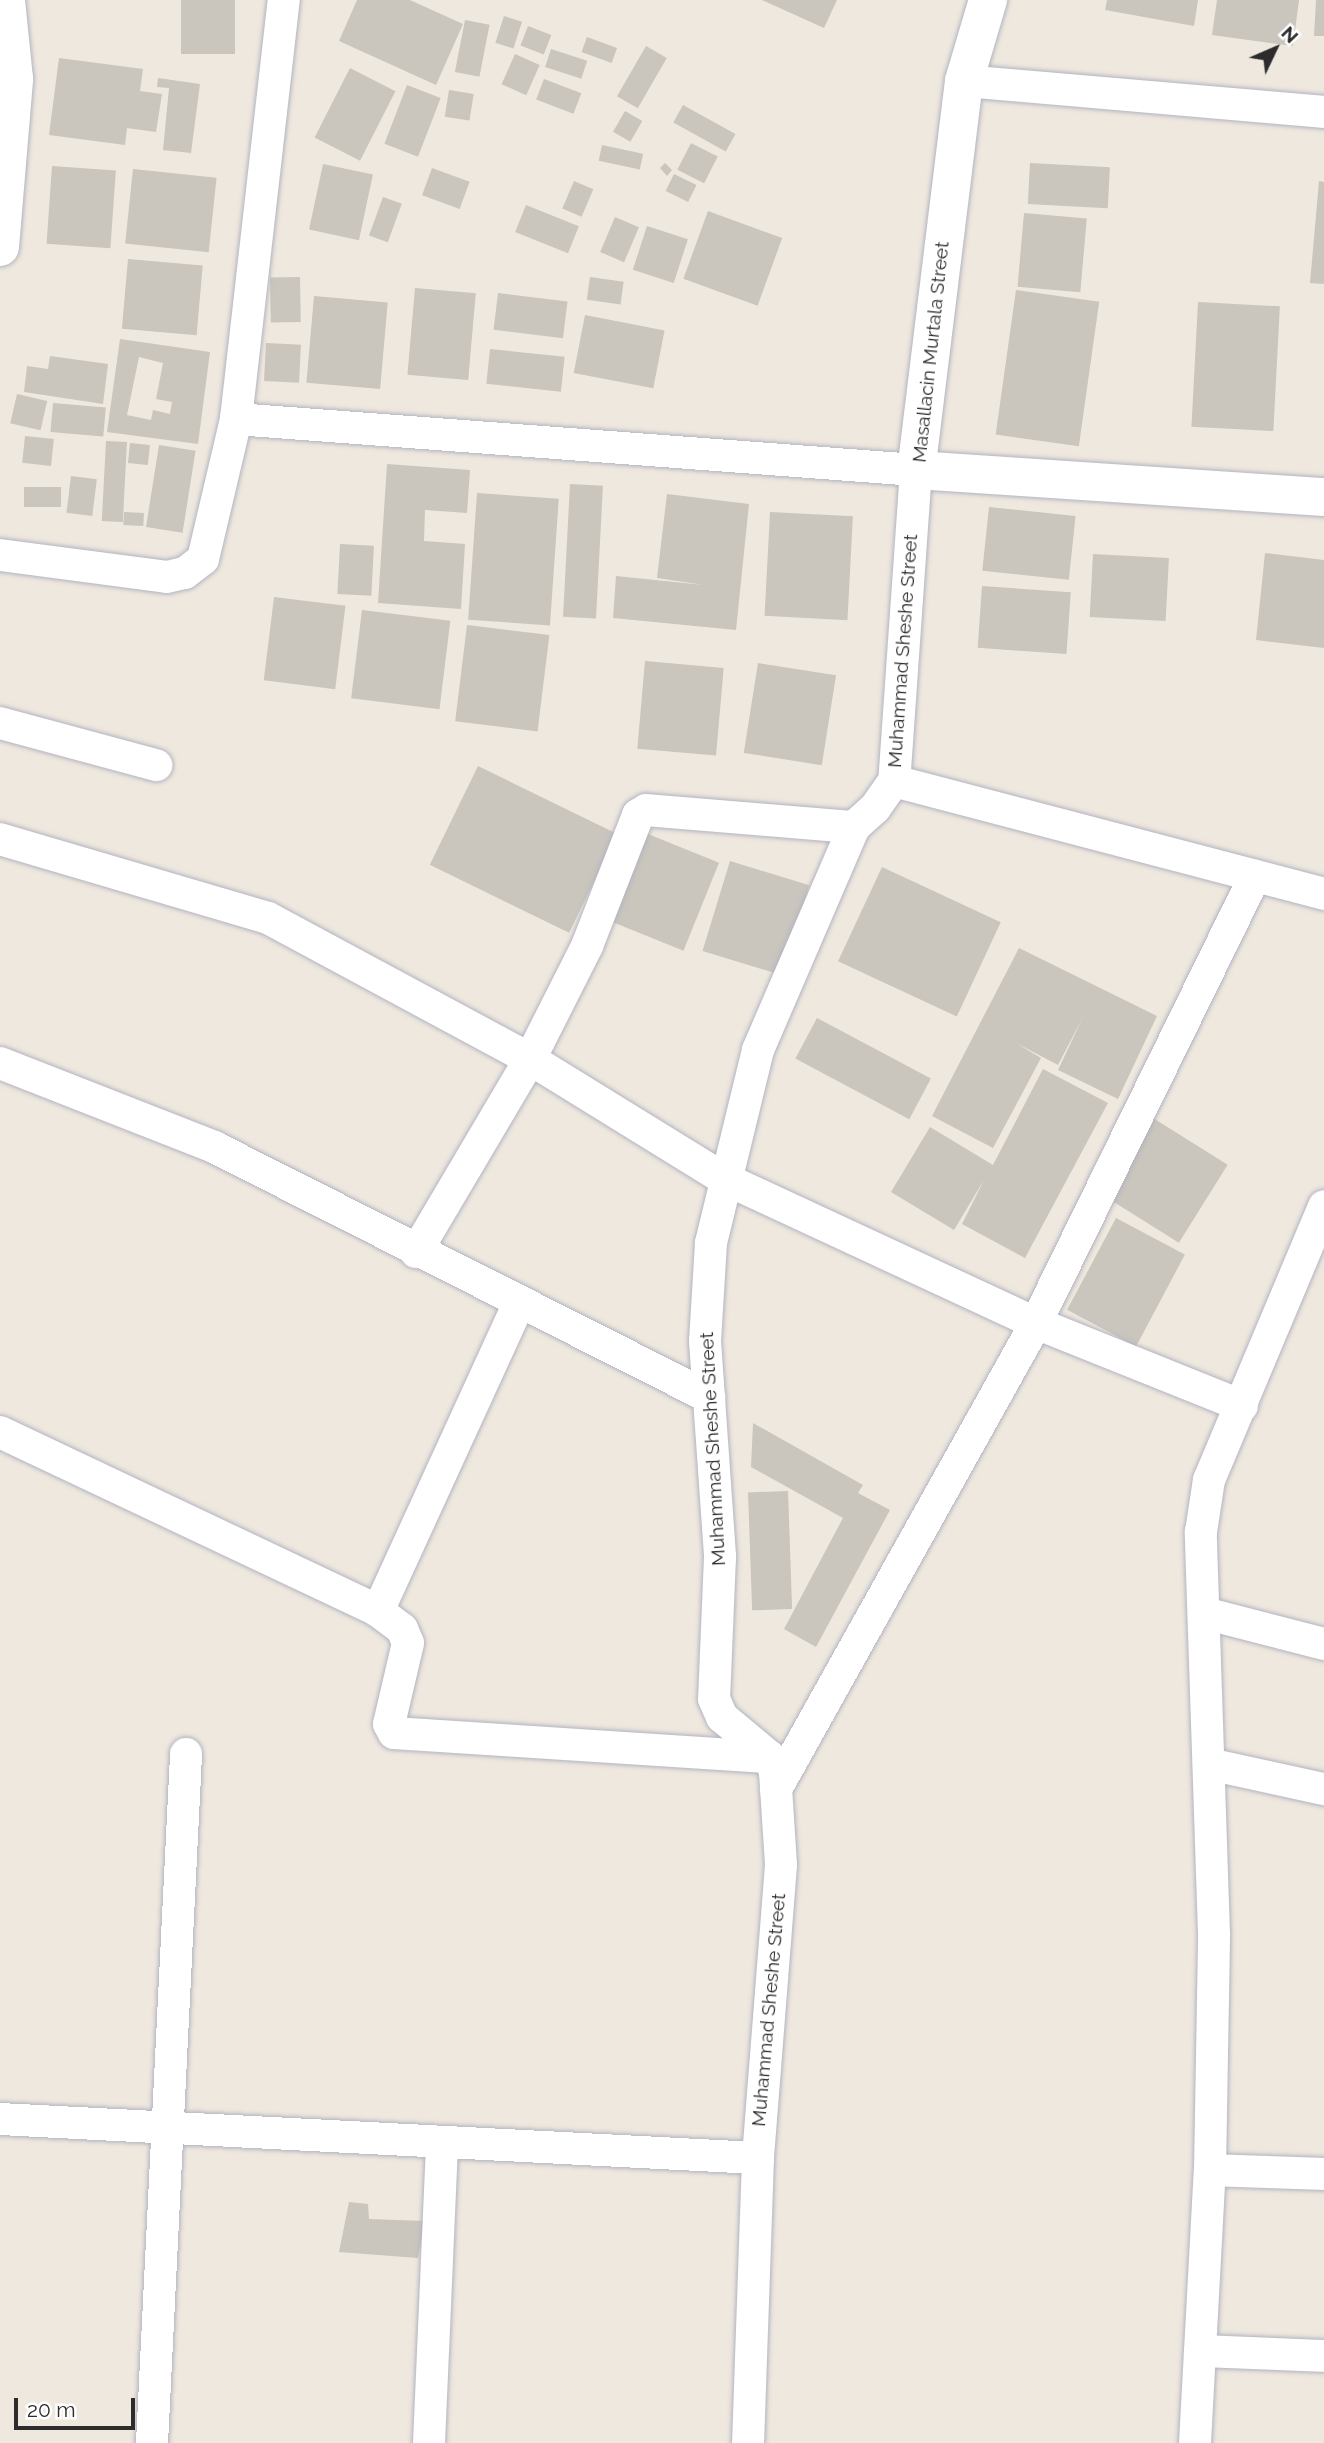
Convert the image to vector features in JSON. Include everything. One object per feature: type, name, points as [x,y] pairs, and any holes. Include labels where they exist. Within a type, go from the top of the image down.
[{"type":"street","points":[[0,247],[14,79],[6,0]]},
{"type":"street","points":[[0,555],[167,577],[185,573],[203,559],[236,419],[284,0]]},
{"type":"street","name":"Masallacin Murtala Street","points":[[988,0],[964,81],[916,470],[1324,497]]},
{"type":"street","points":[[964,81],[1324,113]]},
{"type":"street","points":[[236,419],[916,470]]},
{"type":"street","name":"Muhammad Sheshe Street","points":[[748,2443],[758,2158],[781,1865],[776,1789],[770,1757],[730,1724],[713,1699],[720,1557],[705,1341],[711,1243],[723,1178],[758,1050],[854,827],[875,808],[894,781],[916,470]]},
{"type":"street","points":[[0,723],[156,765]]},
{"type":"street","points":[[894,781],[1324,894]]},
{"type":"street","points":[[416,1252],[530,1059],[587,946],[638,814],[646,810],[854,827]]},
{"type":"street","points":[[0,839],[268,918],[530,1059],[723,1178],[1036,1323],[1242,1406]]},
{"type":"street","points":[[776,1789],[1036,1323],[1255,876]]},
{"type":"street","points":[[0,1063],[214,1146],[416,1252],[709,1397]]},
{"type":"street","points":[[1195,2443],[1210,2170],[1214,1934],[1201,1532],[1209,1480],[1324,1206]]},
{"type":"street","points":[[378,1611],[519,1303]]},
{"type":"street","points":[[0,1432],[378,1611],[402,1629],[408,1643],[389,1724],[394,1733],[770,1757]]},
{"type":"street","points":[[1204,1613],[1324,1644]]},
{"type":"street","points":[[152,2443],[171,2128],[186,1754]]},
{"type":"street","points":[[1209,1764],[1324,1789]]},
{"type":"street","points":[[0,2119],[758,2158]]},
{"type":"street","points":[[429,2443],[442,2142]]},
{"type":"street","points":[[1210,2170],[1324,2174]]},
{"type":"street","points":[[1200,2351],[1324,2356]]},
{"type":"building","points":[[181,0],[235,0],[235,54],[181,54]]},
{"type":"building","points":[[357,0],[410,0],[463,24],[436,85],[339,41]]},
{"type":"building","points":[[762,0],[837,0],[824,28]]},
{"type":"building","points":[[1107,0],[1198,0],[1194,26],[1105,10]]},
{"type":"building","points":[[1217,0],[1299,0],[1293,46],[1212,35]]},
{"type":"building","points":[[1316,0],[1324,0],[1324,36],[1314,36]]},
{"type":"building","points":[[504,16],[522,22],[513,49],[495,43]]},
{"type":"building","points":[[465,20],[490,25],[479,77],[455,72]]},
{"type":"building","points":[[528,26],[551,35],[544,55],[520,46]]},
{"type":"building","points":[[587,37],[617,48],[612,63],[582,52]]},
{"type":"building","points":[[646,46],[667,58],[638,108],[617,96]]},
{"type":"building","points":[[551,49],[587,61],[581,79],[545,67]]},
{"type":"building","points":[[515,54],[540,65],[526,95],[502,84]]},
{"type":"building","points":[[59,58],[143,69],[140,91],[162,94],[156,132],[127,128],[125,145],[49,135]]},
{"type":"building","points":[[350,68],[395,91],[360,161],[315,137]]},
{"type":"building","points":[[158,78],[200,84],[191,153],[163,150],[169,88],[157,87]]},
{"type":"building","points":[[544,79],[581,93],[573,114],[536,100]]},
{"type":"building","points":[[407,85],[441,98],[418,157],[384,144]]},
{"type":"building","points":[[449,90],[474,94],[469,121],[445,117]]},
{"type":"building","points":[[683,105],[735,134],[726,152],[673,122]]},
{"type":"building","points":[[625,111],[642,121],[630,142],[613,132]]},
{"type":"building","points":[[691,143],[718,157],[704,183],[677,170]]},
{"type":"building","points":[[602,145],[643,154],[640,169],[599,161]]},
{"type":"building","points":[[665,163],[672,170],[667,176],[660,168]]},
{"type":"building","points":[[1030,163],[1110,167],[1108,208],[1028,204]]},
{"type":"building","points":[[323,164],[373,175],[359,240],[309,230]]},
{"type":"building","points":[[52,166],[116,170],[110,248],[47,244]]},
{"type":"building","points":[[432,168],[470,182],[460,209],[422,195]]},
{"type":"building","points":[[133,169],[217,178],[209,252],[125,244]]},
{"type":"building","points":[[674,174],[696,185],[688,202],[666,191]]},
{"type":"building","points":[[574,181],[593,189],[582,217],[562,209]]},
{"type":"building","points":[[1319,181],[1324,182],[1324,284],[1310,283]]},
{"type":"building","points":[[383,197],[402,204],[388,242],[369,236]]},
{"type":"building","points":[[526,205],[579,226],[568,253],[515,232]]},
{"type":"building","points":[[708,211],[782,238],[758,306],[683,279]]},
{"type":"building","points":[[1024,213],[1087,218],[1080,292],[1018,287]]},
{"type":"building","points":[[615,217],[639,227],[624,262],[600,252]]},
{"type":"building","points":[[647,226],[688,239],[674,283],[633,270]]},
{"type":"building","points":[[128,259],[203,266],[197,335],[122,329]]},
{"type":"building","points":[[300,277],[301,322],[271,323],[270,278]]},
{"type":"building","points":[[590,277],[624,282],[620,305],[587,300]]},
{"type":"building","points":[[415,288],[476,293],[468,380],[407,375]]},
{"type":"building","points":[[1016,290],[1099,302],[1079,446],[996,435]]},
{"type":"building","points":[[498,293],[567,302],[563,338],[493,330]]},
{"type":"building","points":[[314,296],[388,302],[380,389],[306,383]]},
{"type":"building","points":[[1198,302],[1280,306],[1273,431],[1191,427]]},
{"type":"building","points":[[585,315],[665,330],[653,388],[574,373]]},
{"type":"building","points":[[120,339],[210,352],[198,444],[107,432]],"holes":[[[139,357],[163,363],[156,399],[172,402],[170,414],[153,410],[151,420],[127,415]]]},
{"type":"building","points":[[266,343],[301,345],[299,383],[264,381]]},
{"type":"building","points":[[490,349],[565,357],[561,392],[486,384]]},
{"type":"building","points":[[50,356],[108,364],[103,404],[24,392],[27,366],[48,369]]},
{"type":"building","points":[[17,394],[47,401],[40,430],[10,423]]},
{"type":"building","points":[[53,403],[106,408],[103,437],[50,432]]},
{"type":"building","points":[[25,436],[54,439],[51,466],[22,463]]},
{"type":"building","points":[[106,441],[127,442],[123,522],[102,521]]},
{"type":"building","points":[[130,443],[150,445],[148,465],[128,463]]},
{"type":"building","points":[[159,445],[196,451],[183,533],[146,527]]},
{"type":"building","points":[[387,464],[470,470],[467,513],[425,510],[424,541],[465,544],[461,609],[378,603]]},
{"type":"building","points":[[71,476],[97,479],[92,516],[66,513]]},
{"type":"building","points":[[570,484],[603,486],[596,619],[563,617]]},
{"type":"building","points":[[24,487],[61,487],[61,507],[24,507]]},
{"type":"building","points":[[477,493],[559,499],[550,625],[468,620]]},
{"type":"building","points":[[667,494],[749,504],[736,630],[613,618],[616,576],[704,585],[657,578]]},
{"type":"building","points":[[989,507],[1076,516],[1069,580],[982,571]]},
{"type":"building","points":[[124,512],[144,513],[143,526],[123,525]]},
{"type":"building","points":[[770,512],[853,516],[847,620],[765,616]]},
{"type":"building","points":[[340,544],[374,546],[371,596],[337,594]]},
{"type":"building","points":[[1265,553],[1324,560],[1324,648],[1256,640]]},
{"type":"building","points":[[1093,554],[1169,558],[1166,621],[1090,617]]},
{"type":"building","points":[[982,586],[1071,592],[1066,654],[978,648]]},
{"type":"building","points":[[274,597],[345,606],[335,689],[264,680]]},
{"type":"building","points":[[362,610],[450,621],[439,709],[351,698]]},
{"type":"building","points":[[467,625],[549,635],[538,731],[455,721]]},
{"type":"building","points":[[645,661],[724,668],[716,756],[637,749]]},
{"type":"building","points":[[758,663],[836,675],[822,765],[744,753]]},
{"type":"building","points":[[478,766],[617,834],[569,933],[430,865]]},
{"type":"building","points":[[643,832],[719,863],[683,951],[607,920]]},
{"type":"building","points":[[730,861],[809,885],[782,975],[703,951]]},
{"type":"building","points":[[882,867],[1001,922],[957,1017],[838,961]]},
{"type":"building","points":[[1019,948],[1157,1016],[1118,1099],[1058,1070],[1083,1017],[1058,1065],[1016,1043],[1041,1058],[993,1148],[932,1116]]},
{"type":"building","points":[[817,1018],[931,1079],[909,1119],[795,1059]]},
{"type":"building","points":[[1043,1069],[1108,1103],[1025,1258],[962,1224],[984,1180],[954,1230],[891,1192],[930,1127],[993,1165]]},
{"type":"building","points":[[1153,1118],[1228,1165],[1179,1243],[1104,1196]]},
{"type":"building","points":[[1116,1218],[1185,1255],[1136,1346],[1067,1310]]},
{"type":"building","points":[[753,1423],[863,1485],[858,1493],[890,1510],[816,1647],[784,1629],[843,1518],[751,1467]]},
{"type":"building","points":[[788,1491],[792,1609],[752,1610],[748,1492]]},
{"type":"building","points":[[349,2202],[368,2204],[369,2219],[425,2221],[418,2258],[339,2252]]}]
